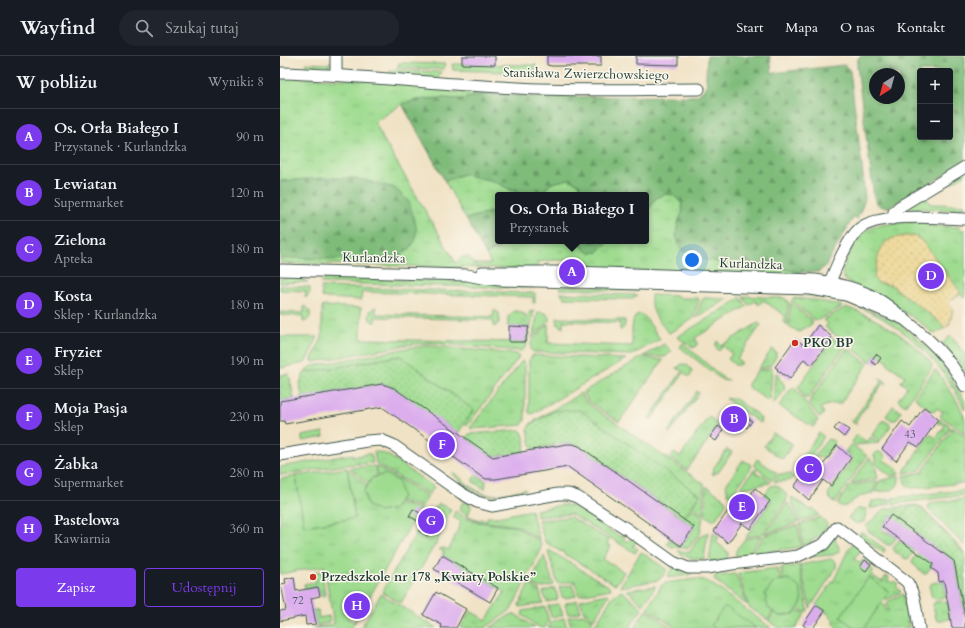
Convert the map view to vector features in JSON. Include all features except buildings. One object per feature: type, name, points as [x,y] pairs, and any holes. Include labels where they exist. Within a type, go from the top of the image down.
[{"type":"street","points":[[336,56],[336,75]]},
{"type":"street","name":"Stanisława Zwierzchowskiego","points":[[280,73],[336,75],[540,89],[699,89]]},
{"type":"street","points":[[892,219],[894,212],[899,207],[965,167]]},
{"type":"street","points":[[828,287],[852,238],[860,229],[866,226],[892,219],[965,219]]},
{"type":"street","name":"Kurlandzka","points":[[280,270],[467,275],[480,272],[572,272],[815,280],[846,296],[860,300],[904,319],[938,348],[955,369],[965,386]]},
{"type":"street","points":[[280,455],[381,440],[393,445],[461,493],[478,502],[492,506],[558,494],[568,494],[577,497],[627,529],[673,562],[688,568],[707,568],[798,556],[824,544],[838,527],[907,582],[913,592],[919,628]]},
{"type":"green space","points":[[707,56],[770,56],[772,73],[844,65],[850,71],[865,198],[857,219],[853,218],[826,265],[819,272],[799,272],[738,260],[720,262],[693,258],[680,248],[676,235],[678,222],[683,211],[681,202],[673,195],[666,194],[656,198],[649,209],[649,192],[583,192],[579,184],[569,179],[552,183],[542,192],[516,192],[493,181],[463,174],[445,181],[402,104],[417,100],[441,98],[462,99],[486,94],[543,97],[696,96],[703,91],[706,86]]},
{"type":"green space","points":[[860,56],[965,56],[965,163],[889,207],[879,205],[874,197],[857,61]]},
{"type":"green space","points":[[330,61],[332,62],[330,65],[324,69],[305,70],[306,63],[329,64]]},
{"type":"green space","points":[[399,63],[445,64],[443,69],[397,68]]},
{"type":"green space","points":[[452,64],[536,65],[534,73],[453,70]]},
{"type":"green space","points":[[390,70],[442,72],[437,79],[391,74]]},
{"type":"green space","points":[[280,77],[365,80],[446,88],[453,92],[486,94],[462,99],[441,98],[417,100],[402,104],[375,122],[383,139],[456,263],[462,257],[469,257],[474,264],[491,264],[486,255],[504,244],[581,244],[583,248],[598,252],[606,244],[649,244],[649,209],[656,198],[666,194],[673,195],[681,202],[683,211],[678,222],[719,262],[738,260],[799,272],[799,276],[592,269],[589,261],[555,260],[537,262],[538,267],[534,269],[280,263]]},
{"type":"green space","points":[[965,163],[965,175],[925,196],[930,204],[965,205],[965,207],[962,207],[962,210],[909,208],[909,207]]},
{"type":"green space","points":[[463,174],[493,181],[516,192],[495,192],[495,214],[488,213],[466,219],[445,181]]},
{"type":"green space","points":[[322,178],[356,178],[395,188],[409,202],[416,226],[416,239],[409,250],[394,258],[355,260],[296,258],[280,259],[280,181]]},
{"type":"green space","points":[[569,179],[579,184],[583,192],[542,192],[552,183]]},
{"type":"green space","points":[[488,213],[495,214],[495,244],[504,244],[486,255],[466,219]]},
{"type":"green space","points":[[927,222],[927,226],[959,227],[960,230],[965,230],[965,299],[923,242],[915,236],[878,283],[891,285],[941,323],[945,328],[934,334],[902,310],[845,280],[843,274],[844,266],[856,240],[866,230],[883,225]]},
{"type":"green space","points":[[581,244],[606,244],[598,252],[590,253],[583,248]]},
{"type":"green space","points":[[289,277],[300,278],[308,282],[280,283],[280,279]]},
{"type":"green space","points":[[328,278],[534,283],[534,288],[320,283]]},
{"type":"green space","points":[[280,286],[310,287],[310,292],[305,298],[306,291],[280,290]]},
{"type":"green space","points":[[562,286],[636,288],[638,291],[560,289]]},
{"type":"green space","points":[[321,287],[535,293],[535,303],[533,303],[533,297],[362,292],[361,300],[327,298],[322,297]]},
{"type":"green space","points":[[560,293],[638,295],[631,299],[565,298]]},
{"type":"green space","points":[[803,294],[833,295],[889,318],[901,325],[925,345],[943,365],[965,401],[965,410],[944,374],[917,343],[901,330],[865,309],[845,302]]},
{"type":"green space","points":[[651,295],[678,296],[678,298],[698,298],[699,300],[693,319],[669,333],[653,311]]},
{"type":"green space","points":[[742,296],[784,298],[788,301],[787,325],[782,321],[785,316],[763,300],[759,305],[755,301],[749,305]]},
{"type":"green space","points":[[740,297],[747,306],[695,338],[698,343],[694,348],[677,337],[738,300]]},
{"type":"green space","points":[[704,298],[728,299],[696,318]]},
{"type":"green space","points":[[794,298],[815,300],[843,306],[818,320],[815,320],[791,301]]},
{"type":"green space","points":[[790,303],[812,320],[812,324],[799,332],[789,326]]},
{"type":"green space","points":[[304,306],[309,309],[310,312],[310,317],[306,321],[303,322],[303,316],[280,315],[280,312],[304,313]]},
{"type":"green space","points":[[322,307],[361,308],[361,339],[525,342],[529,327],[508,327],[508,317],[514,311],[522,312],[522,314],[525,314],[525,317],[529,317],[529,312],[534,311],[526,347],[521,351],[432,343],[412,344],[314,362],[312,359],[322,338]]},
{"type":"green space","points":[[376,307],[376,314],[493,317],[494,310],[499,313],[500,321],[494,327],[493,320],[375,317],[375,323],[370,320],[369,316],[371,310]]},
{"type":"green space","points":[[846,307],[870,317],[893,330],[914,345],[932,364],[931,369],[905,406],[898,400],[907,387],[901,382],[905,376],[887,364],[888,362],[876,354],[870,362],[825,327],[828,324],[823,320]]},
{"type":"green space","points":[[538,312],[546,313],[549,321],[532,339]]},
{"type":"green space","points":[[640,314],[645,317],[660,339],[632,355],[533,352],[531,350],[531,343],[548,324],[548,343],[632,346],[632,327],[634,318]]},
{"type":"green space","points":[[557,318],[625,320],[625,323],[624,327],[620,330],[620,323],[563,321],[563,328],[558,325]]},
{"type":"green space","points":[[758,323],[761,325],[737,359],[742,363],[735,365],[728,359],[732,354],[723,346],[719,351],[717,349],[717,341],[721,346]]},
{"type":"green space","points":[[950,336],[965,355],[965,372],[943,343]]},
{"type":"green space","points":[[280,337],[318,337],[305,363],[280,368]]},
{"type":"green space","points":[[833,338],[844,345],[844,348],[808,398],[804,398],[798,387]]},
{"type":"green space","points":[[683,343],[723,378],[729,380],[722,380],[680,347]]},
{"type":"green space","points":[[664,344],[672,351],[665,357],[644,356]]},
{"type":"green space","points":[[431,346],[516,354],[519,357],[467,426],[464,424],[474,410],[400,356],[305,373],[308,368],[313,366],[413,347]]},
{"type":"green space","points":[[847,348],[868,364],[840,404],[831,404],[820,408],[824,413],[820,418],[809,404],[810,400]]},
{"type":"green space","points":[[772,349],[776,352],[776,357],[770,366],[758,369]]},
{"type":"green space","points":[[533,355],[626,359],[532,414],[529,413],[529,360]]},
{"type":"green space","points":[[400,356],[474,410],[458,433],[389,385],[382,384],[302,398],[300,383],[304,373]]},
{"type":"green space","points":[[642,357],[663,360],[619,422],[588,401],[583,392]]},
{"type":"green space","points":[[522,361],[525,363],[525,421],[522,425],[470,428]]},
{"type":"green space","points":[[682,364],[687,365],[692,371],[690,377],[677,368]]},
{"type":"green space","points":[[772,368],[770,399],[768,401],[748,387],[748,384],[757,371]]},
{"type":"green space","points":[[936,370],[953,394],[960,407],[965,420],[965,433],[940,416],[943,412],[937,408],[934,412],[916,399],[915,396]]},
{"type":"green space","points":[[681,373],[683,374],[651,420],[649,418]]},
{"type":"green space","points":[[776,373],[780,376],[778,378],[782,381],[785,387],[782,394],[773,403],[775,374]]},
{"type":"green space","points":[[289,374],[294,399],[280,401],[280,375]]},
{"type":"green space","points":[[879,378],[884,380],[887,384],[884,382],[881,386],[855,422],[858,424],[853,423],[850,419],[853,420],[882,381]]},
{"type":"green space","points":[[794,387],[818,420],[813,427],[779,406]]},
{"type":"green space","points":[[697,391],[699,393],[670,433],[668,432]]},
{"type":"green space","points":[[581,393],[586,402],[704,484],[703,514],[692,506],[700,494],[554,411],[530,425]]},
{"type":"green space","points":[[734,398],[758,415],[761,419],[760,423],[726,399]]},
{"type":"green space","points":[[893,406],[901,412],[896,420],[892,420],[886,416]]},
{"type":"green space","points":[[580,410],[700,495],[683,519],[579,446],[574,444],[562,444],[534,450],[531,446],[528,429],[530,425],[554,411]]},
{"type":"green space","points":[[709,416],[718,426],[687,470],[670,458],[674,453],[680,457]]},
{"type":"green space","points":[[940,419],[949,425],[949,430],[920,470],[904,473],[930,434],[936,438],[945,426],[940,422],[939,424],[937,423]]},
{"type":"green space","points":[[883,420],[890,424],[890,427],[880,441],[872,435]]},
{"type":"green space","points":[[951,427],[965,435],[965,483],[912,488],[906,485],[904,476],[922,472],[951,431]]},
{"type":"green space","points":[[520,430],[524,437],[524,452],[493,457],[466,438],[469,434]]},
{"type":"green space","points":[[323,432],[324,437],[302,441],[302,436]]},
{"type":"green space","points":[[773,433],[790,442],[792,446],[782,459],[764,446]]},
{"type":"green space","points":[[819,433],[823,436],[823,438],[809,458],[806,459],[803,456]]},
{"type":"green space","points":[[857,435],[867,442],[871,437],[879,443],[855,445],[852,442]]},
{"type":"green space","points":[[828,439],[834,441],[835,443],[825,458],[815,457],[814,456]]},
{"type":"green space","points":[[851,444],[867,456],[835,503],[830,499],[828,494],[853,458],[845,452]]},
{"type":"green space","points":[[727,449],[732,452],[718,473],[716,472],[714,475],[712,474],[714,471],[713,469]]},
{"type":"green space","points":[[374,451],[391,457],[434,487],[429,494],[376,464]]},
{"type":"green space","points":[[877,452],[880,452],[886,456],[884,460],[897,469],[899,474],[891,476],[877,465],[874,455]]},
{"type":"green space","points":[[353,454],[353,457],[371,454],[373,463],[346,465],[280,475],[280,467]]},
{"type":"green space","points":[[869,458],[874,462],[878,478],[851,484]]},
{"type":"green space","points":[[757,459],[777,473],[772,480],[754,465]]},
{"type":"green space","points":[[743,460],[751,465],[751,468],[731,496],[728,494],[726,485]]},
{"type":"green space","points":[[375,466],[377,476],[372,478],[368,484],[350,468]]},
{"type":"green space","points":[[376,466],[428,496],[422,506],[399,502],[402,496],[385,474],[379,476]]},
{"type":"green space","points":[[347,468],[367,486],[364,491],[367,505],[379,512],[394,509],[398,504],[421,508],[365,605],[355,599],[350,609],[360,614],[358,617],[352,614],[349,619],[354,622],[356,618],[357,619],[351,628],[311,628],[334,624],[324,566],[280,574],[280,479],[296,476],[304,526],[355,518]]},
{"type":"green space","points":[[347,468],[355,518],[304,526],[296,476]]},
{"type":"green space","points":[[754,470],[757,470],[755,472],[760,476],[762,474],[771,482],[742,488],[741,487]]},
{"type":"green space","points":[[454,473],[473,488],[485,494],[490,495],[526,490],[488,496],[477,492],[472,489],[452,474]]},
{"type":"green space","points":[[385,474],[398,481],[402,496],[394,509],[379,512],[367,505],[364,491],[372,478]]},
{"type":"green space","points":[[779,474],[790,474],[793,477],[791,480],[774,481]]},
{"type":"green space","points":[[476,475],[486,481],[485,489],[473,482]]},
{"type":"green space","points":[[899,476],[897,485],[892,490],[875,492],[879,481]]},
{"type":"green space","points":[[877,481],[873,493],[859,497],[845,506],[840,506],[837,504],[849,486]]},
{"type":"green space","points":[[775,485],[786,494],[786,502],[763,534],[746,537],[771,501],[764,495],[771,486]]},
{"type":"green space","points":[[706,486],[725,499],[726,504],[715,520],[712,520],[705,515]]},
{"type":"green space","points":[[965,490],[965,495],[893,504],[892,498]]},
{"type":"green space","points":[[739,491],[742,491],[748,495],[741,504],[735,500],[735,497]]},
{"type":"green space","points":[[792,497],[810,510],[814,509],[819,515],[799,522],[791,498]]},
{"type":"green space","points":[[890,499],[890,504],[870,508],[872,501]]},
{"type":"green space","points":[[965,499],[965,546],[929,510],[927,506],[930,503]]},
{"type":"green space","points":[[463,502],[470,504],[471,507],[468,516],[480,520],[487,520],[487,517],[497,517],[531,510],[539,539],[518,526],[478,521],[468,517],[459,510]]},
{"type":"green space","points":[[439,504],[451,509],[435,546],[401,603],[382,592],[418,530],[428,536],[430,534],[425,531],[427,529],[432,531],[442,514],[433,508],[436,508]]},
{"type":"green space","points":[[787,504],[790,504],[797,523],[765,534]]},
{"type":"green space","points":[[562,505],[573,506],[620,537],[624,532],[626,534],[623,539],[628,542],[632,537],[637,541],[633,546],[638,549],[635,553],[571,514],[537,517],[535,510]]},
{"type":"green space","points":[[916,505],[921,507],[965,554],[921,508],[898,521],[891,515],[881,529],[896,538],[891,545],[887,545],[868,531],[866,526],[884,509]]},
{"type":"green space","points":[[917,506],[921,508],[965,554],[965,617],[954,561],[898,521],[909,507]]},
{"type":"green space","points":[[691,508],[703,516],[700,534],[696,537],[689,548],[672,547],[667,544],[669,539],[680,547],[694,528],[683,519]]},
{"type":"green space","points":[[856,509],[867,509],[864,522],[857,524],[848,518]]},
{"type":"green space","points":[[455,511],[467,519],[477,522],[517,527],[539,541],[541,545],[540,552],[511,610],[485,628],[460,628],[470,611],[486,620],[505,592],[442,555],[444,552],[439,549],[444,548],[449,550],[461,522],[453,517]]},
{"type":"green space","points":[[571,517],[609,540],[607,544],[611,546],[603,559],[624,572],[617,583],[614,584],[545,542],[538,520]]},
{"type":"green space","points":[[821,517],[828,525],[817,538],[803,546],[800,524]]},
{"type":"green space","points":[[798,525],[801,547],[751,554],[764,536]]},
{"type":"green space","points":[[708,532],[704,559],[694,559],[683,556],[678,551],[690,552],[698,538]]},
{"type":"green space","points":[[713,533],[719,537],[716,542],[728,552],[728,556],[725,560],[709,562]]},
{"type":"green space","points":[[860,533],[863,533],[885,549],[884,553],[859,535]]},
{"type":"green space","points":[[761,536],[748,555],[735,555],[737,549],[745,539]]},
{"type":"green space","points":[[834,536],[840,551],[833,555],[807,557]]},
{"type":"green space","points":[[899,540],[915,551],[909,558],[906,559],[895,552],[893,548]]},
{"type":"green space","points":[[854,542],[860,551],[854,559],[860,563],[865,557],[872,561],[871,563],[873,564],[870,568],[874,571],[871,575],[882,582],[886,576],[889,577],[888,580],[892,583],[895,581],[898,583],[896,586],[901,592],[888,599],[885,599],[889,592],[868,578],[840,617],[855,628],[838,628],[833,624],[835,621],[830,617],[831,616],[816,605],[835,578],[848,550]]},
{"type":"green space","points":[[549,550],[611,589],[579,595],[574,581],[558,584],[548,552]]},
{"type":"green space","points":[[641,552],[666,569],[666,572],[659,580],[621,587],[621,585]]},
{"type":"green space","points":[[918,553],[933,564],[926,574],[924,574],[913,564],[912,561]]},
{"type":"green space","points":[[544,556],[554,585],[540,588],[530,583]]},
{"type":"green space","points":[[831,559],[836,562],[836,568],[810,608],[800,565]]},
{"type":"green space","points":[[799,565],[808,610],[806,613],[798,607],[802,602],[788,579],[783,580],[781,568]]},
{"type":"green space","points":[[674,566],[692,573],[689,575],[668,578],[667,577]]},
{"type":"green space","points":[[778,568],[781,580],[774,582],[768,608],[773,611],[768,620],[749,607],[738,573]]},
{"type":"green space","points":[[319,571],[322,573],[324,596],[320,596],[318,587],[305,589],[304,584],[316,582],[315,572]]},
{"type":"green space","points":[[736,574],[747,605],[714,580],[715,576]]},
{"type":"green space","points":[[869,577],[889,592],[864,628],[855,628],[840,617]]},
{"type":"green space","points":[[695,579],[704,580],[712,584],[771,628],[676,628],[649,610],[648,607],[662,585],[665,583]]},
{"type":"green space","points":[[788,579],[800,588],[802,602],[794,614],[780,616],[768,608],[765,594],[774,582]]},
{"type":"green space","points":[[944,581],[946,597],[935,599],[932,597],[929,586],[932,583]]},
{"type":"green space","points":[[529,584],[539,590],[543,603],[520,607],[519,605]]},
{"type":"green space","points":[[572,585],[576,596],[565,598],[562,597],[559,587]]},
{"type":"green space","points":[[655,586],[643,605],[627,590]]},
{"type":"green space","points":[[555,588],[558,598],[547,602],[543,592]]},
{"type":"green space","points":[[622,591],[642,609],[629,628],[593,628],[613,596]]},
{"type":"green space","points":[[381,594],[395,602],[436,628],[361,628]]},
{"type":"green space","points":[[903,594],[909,628],[864,628],[881,603],[885,606],[886,611],[888,611],[887,604],[889,601]]},
{"type":"green space","points":[[609,595],[594,619],[584,612],[580,600]]},
{"type":"green space","points":[[577,600],[580,610],[579,612],[568,614],[565,605],[566,603]]},
{"type":"green space","points":[[947,601],[950,619],[939,621],[936,619],[933,605],[935,602]]},
{"type":"green space","points":[[558,604],[563,615],[551,617],[548,606]]},
{"type":"green space","points":[[725,606],[756,628],[715,628],[711,625]]},
{"type":"green space","points":[[545,607],[549,621],[545,628],[540,628],[522,615],[523,611]]},
{"type":"green space","points":[[797,609],[805,614],[796,628],[778,628],[769,621],[774,612],[780,616],[794,614]]},
{"type":"green space","points":[[313,610],[318,610],[319,618],[329,616],[330,622],[317,625]]},
{"type":"green space","points":[[646,610],[672,628],[634,628]]},
{"type":"green space","points":[[515,614],[535,628],[490,628],[510,615]]},
{"type":"green space","points":[[583,614],[593,620],[588,628],[572,628],[568,617]]},
{"type":"green space","points":[[564,618],[567,628],[548,628],[552,621]]},
{"type":"sand","points":[[905,236],[915,236],[923,242],[961,293],[948,302],[953,309],[949,325],[945,328],[941,323],[891,285],[878,283],[875,280],[874,276],[877,261],[882,246],[891,239]]},
{"type":"place","name":"Os. Orła Białego I","points":[[572,272]]},
{"type":"place","name":"Kosta","points":[[931,276]]},
{"type":"place","name":"PKO BP","points":[[795,343]]},
{"type":"place","name":"Lewiatan","points":[[734,419]]},
{"type":"place","name":"Moja Pasja","points":[[442,445]]},
{"type":"place","name":"Zielona","points":[[809,469]]},
{"type":"place","name":"Fryzier","points":[[742,507]]},
{"type":"place","name":"Żabka","points":[[431,521]]},
{"type":"place","name":"Przedszkole nr 178 „Kwiaty Polskie”","points":[[313,577]]},
{"type":"place","name":"Pastelowa","points":[[357,606]]}]
